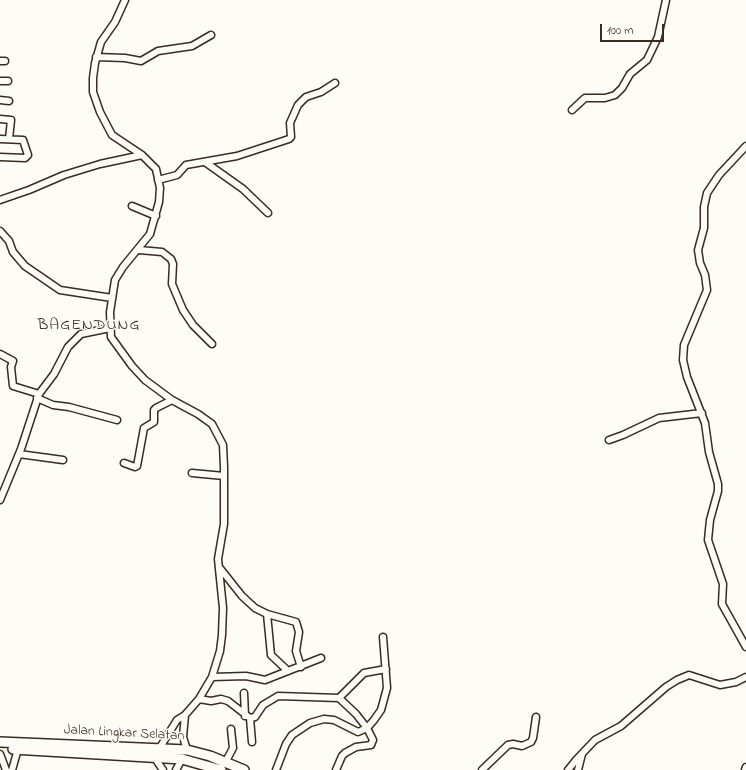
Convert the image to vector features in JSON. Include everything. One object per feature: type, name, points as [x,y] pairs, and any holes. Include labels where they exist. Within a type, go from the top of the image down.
[{"type":"highway","name":"Jalan Lingkar Selatan","points":[[0,742],[72,748],[184,754],[223,766],[244,770]]},
{"type":"highway","name":"Jalan Lingkar Selatan","points":[[0,753],[72,748]]},
{"type":"street","points":[[125,0],[115,22],[101,42],[96,57],[92,78],[93,92],[112,135],[142,155],[156,169],[159,202],[150,234],[139,250],[118,273],[115,280],[110,328],[114,342],[132,366],[145,380],[172,400],[206,419],[217,431],[223,445],[224,524],[219,553],[223,608],[222,635],[212,676],[199,699],[185,715],[176,720],[170,728],[156,753],[163,770]]},
{"type":"street","points":[[572,110],[585,98],[604,98],[615,95],[622,88],[630,74],[647,60],[658,37],[666,0]]},
{"type":"street","points":[[96,57],[125,58],[141,61],[158,51],[192,46],[211,35]]},
{"type":"street","points":[[0,81],[8,81]]},
{"type":"street","points":[[158,180],[176,175],[186,165],[237,156],[289,139],[291,137],[290,123],[298,105],[306,97],[320,92],[335,83]]},
{"type":"street","points":[[0,100],[9,101]]},
{"type":"street","points":[[0,119],[11,120],[9,139]]},
{"type":"street","points":[[0,139],[23,140],[27,157],[0,157]]},
{"type":"street","points":[[746,146],[719,175],[707,193],[705,201],[704,228],[698,250],[700,263],[705,275],[707,290],[684,345],[683,360],[689,383],[702,413],[709,452],[718,488],[710,520],[708,540],[723,584],[722,604],[746,646]]},
{"type":"street","points":[[0,200],[29,190],[64,175],[100,164],[142,155]]},
{"type":"street","points":[[205,162],[243,189],[268,213]]},
{"type":"street","points":[[132,206],[156,216]]},
{"type":"street","points":[[0,231],[9,241],[13,252],[25,266],[60,290],[112,298]]},
{"type":"street","points":[[139,250],[162,252],[171,259],[173,264],[172,284],[183,310],[212,344]]},
{"type":"street","points":[[0,500],[19,454],[38,396],[54,374],[68,347],[74,339],[85,332],[110,328]]},
{"type":"street","points":[[0,354],[13,361],[11,367],[13,386],[38,396],[53,405],[69,407],[117,420]]},
{"type":"street","points":[[124,463],[135,467],[137,466],[144,428],[154,422],[154,410],[156,408],[172,400]]},
{"type":"street","points":[[609,440],[659,418],[702,413]]},
{"type":"street","points":[[19,454],[63,460]]},
{"type":"street","points":[[192,473],[224,476]]},
{"type":"street","points":[[219,567],[242,596],[255,608],[267,614],[296,622],[299,632],[296,651],[301,667]]},
{"type":"street","points":[[267,614],[271,655],[288,671]]},
{"type":"street","points":[[276,770],[286,744],[292,735],[310,723],[324,719],[334,720],[358,732],[367,728],[381,710],[384,702],[386,669],[383,637]]},
{"type":"street","points":[[212,676],[246,676],[262,681],[272,679],[321,658]]},
{"type":"street","points":[[339,698],[364,673],[386,669]]},
{"type":"street","points":[[568,770],[595,740],[612,732],[632,718],[666,686],[677,680],[689,676],[720,685],[736,682],[746,677]]},
{"type":"street","points":[[244,693],[252,742]]},
{"type":"street","points":[[199,699],[211,701],[221,699],[228,701],[248,717],[255,717],[263,705],[278,696],[339,698],[352,710],[367,728],[373,740],[371,746],[356,747],[345,752],[336,770]]},
{"type":"street","points":[[176,770],[184,754],[183,736],[185,715]]},
{"type":"street","points":[[482,770],[508,745],[522,746],[531,742],[536,717]]},
{"type":"street","points":[[223,766],[233,748],[231,729]]},
{"type":"street","points":[[0,753],[6,770]]},
{"type":"street","points":[[12,770],[16,753]]},
{"type":"street","points":[[578,770],[583,753]]},
{"type":"district","name":"BAGENDUNG","points":[[89,326]]}]
